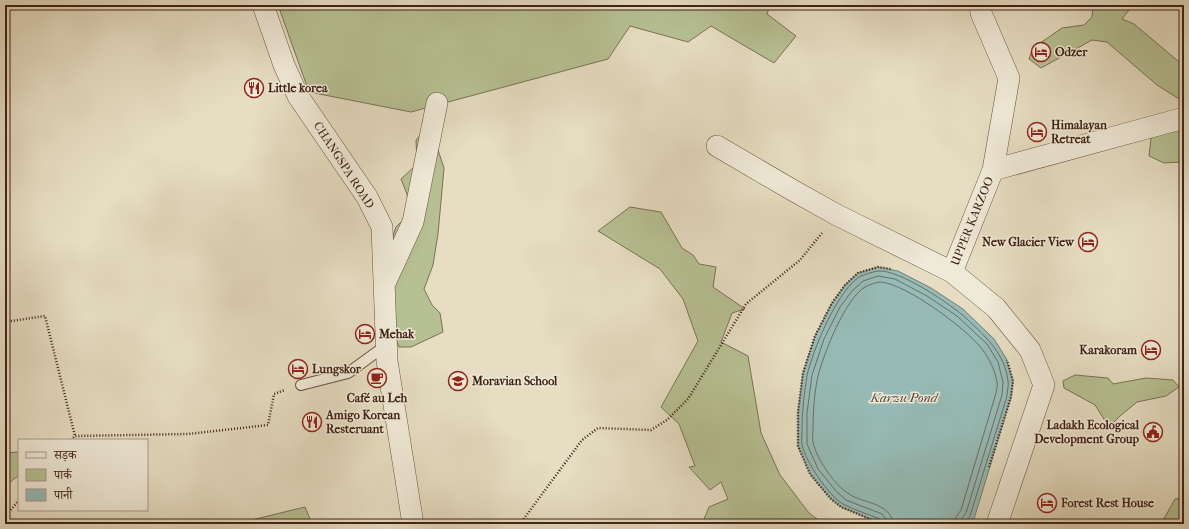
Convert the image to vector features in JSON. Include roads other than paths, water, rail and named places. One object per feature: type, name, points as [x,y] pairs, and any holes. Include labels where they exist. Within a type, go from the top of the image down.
[{"type":"street","name":"CHANGSPA ROAD","points":[[264,5],[284,65],[298,96],[366,197],[382,228],[387,361],[412,524]]},
{"type":"street","points":[[980,5],[981,13],[1008,78],[993,170]]},
{"type":"street","points":[[384,285],[413,222],[437,103]]},
{"type":"street","name":"UPPER KARZOO","points":[[997,524],[1044,385],[1030,350],[996,308],[952,272],[993,170],[1184,118]]},
{"type":"street","points":[[717,146],[837,215],[952,272]]},
{"type":"lane","points":[[301,385],[348,373],[386,346]]},
{"type":"water","name":"Karzu Pond","points":[[878,267],[898,271],[931,288],[963,309],[994,339],[1006,358],[1013,381],[1011,397],[974,519],[968,524],[882,524],[841,507],[830,498],[810,474],[798,446],[798,412],[803,373],[815,336],[832,303],[845,285],[858,273]]},
{"type":"place","name":"Odzer","points":[[1041,52]]},
{"type":"place","name":"Little korea","points":[[254,88]]},
{"type":"place","name":"Himalayan Retreat","points":[[1037,132]]},
{"type":"place","name":"New Glacier View","points":[[1088,242]]},
{"type":"place","name":"Mehak","points":[[365,334]]},
{"type":"place","name":"Karakoram","points":[[1151,350]]},
{"type":"place","name":"Lungskor","points":[[298,369]]},
{"type":"place","name":"Café au Leh","points":[[377,378]]},
{"type":"place","name":"Moravian School","points":[[458,381]]},
{"type":"place","name":"Amigo Korean Resteruant","points":[[312,422]]},
{"type":"place","name":"Ladakh Ecological Development Group","points":[[1153,432]]},
{"type":"place","name":"Forest Rest House","points":[[1047,503]]}]
